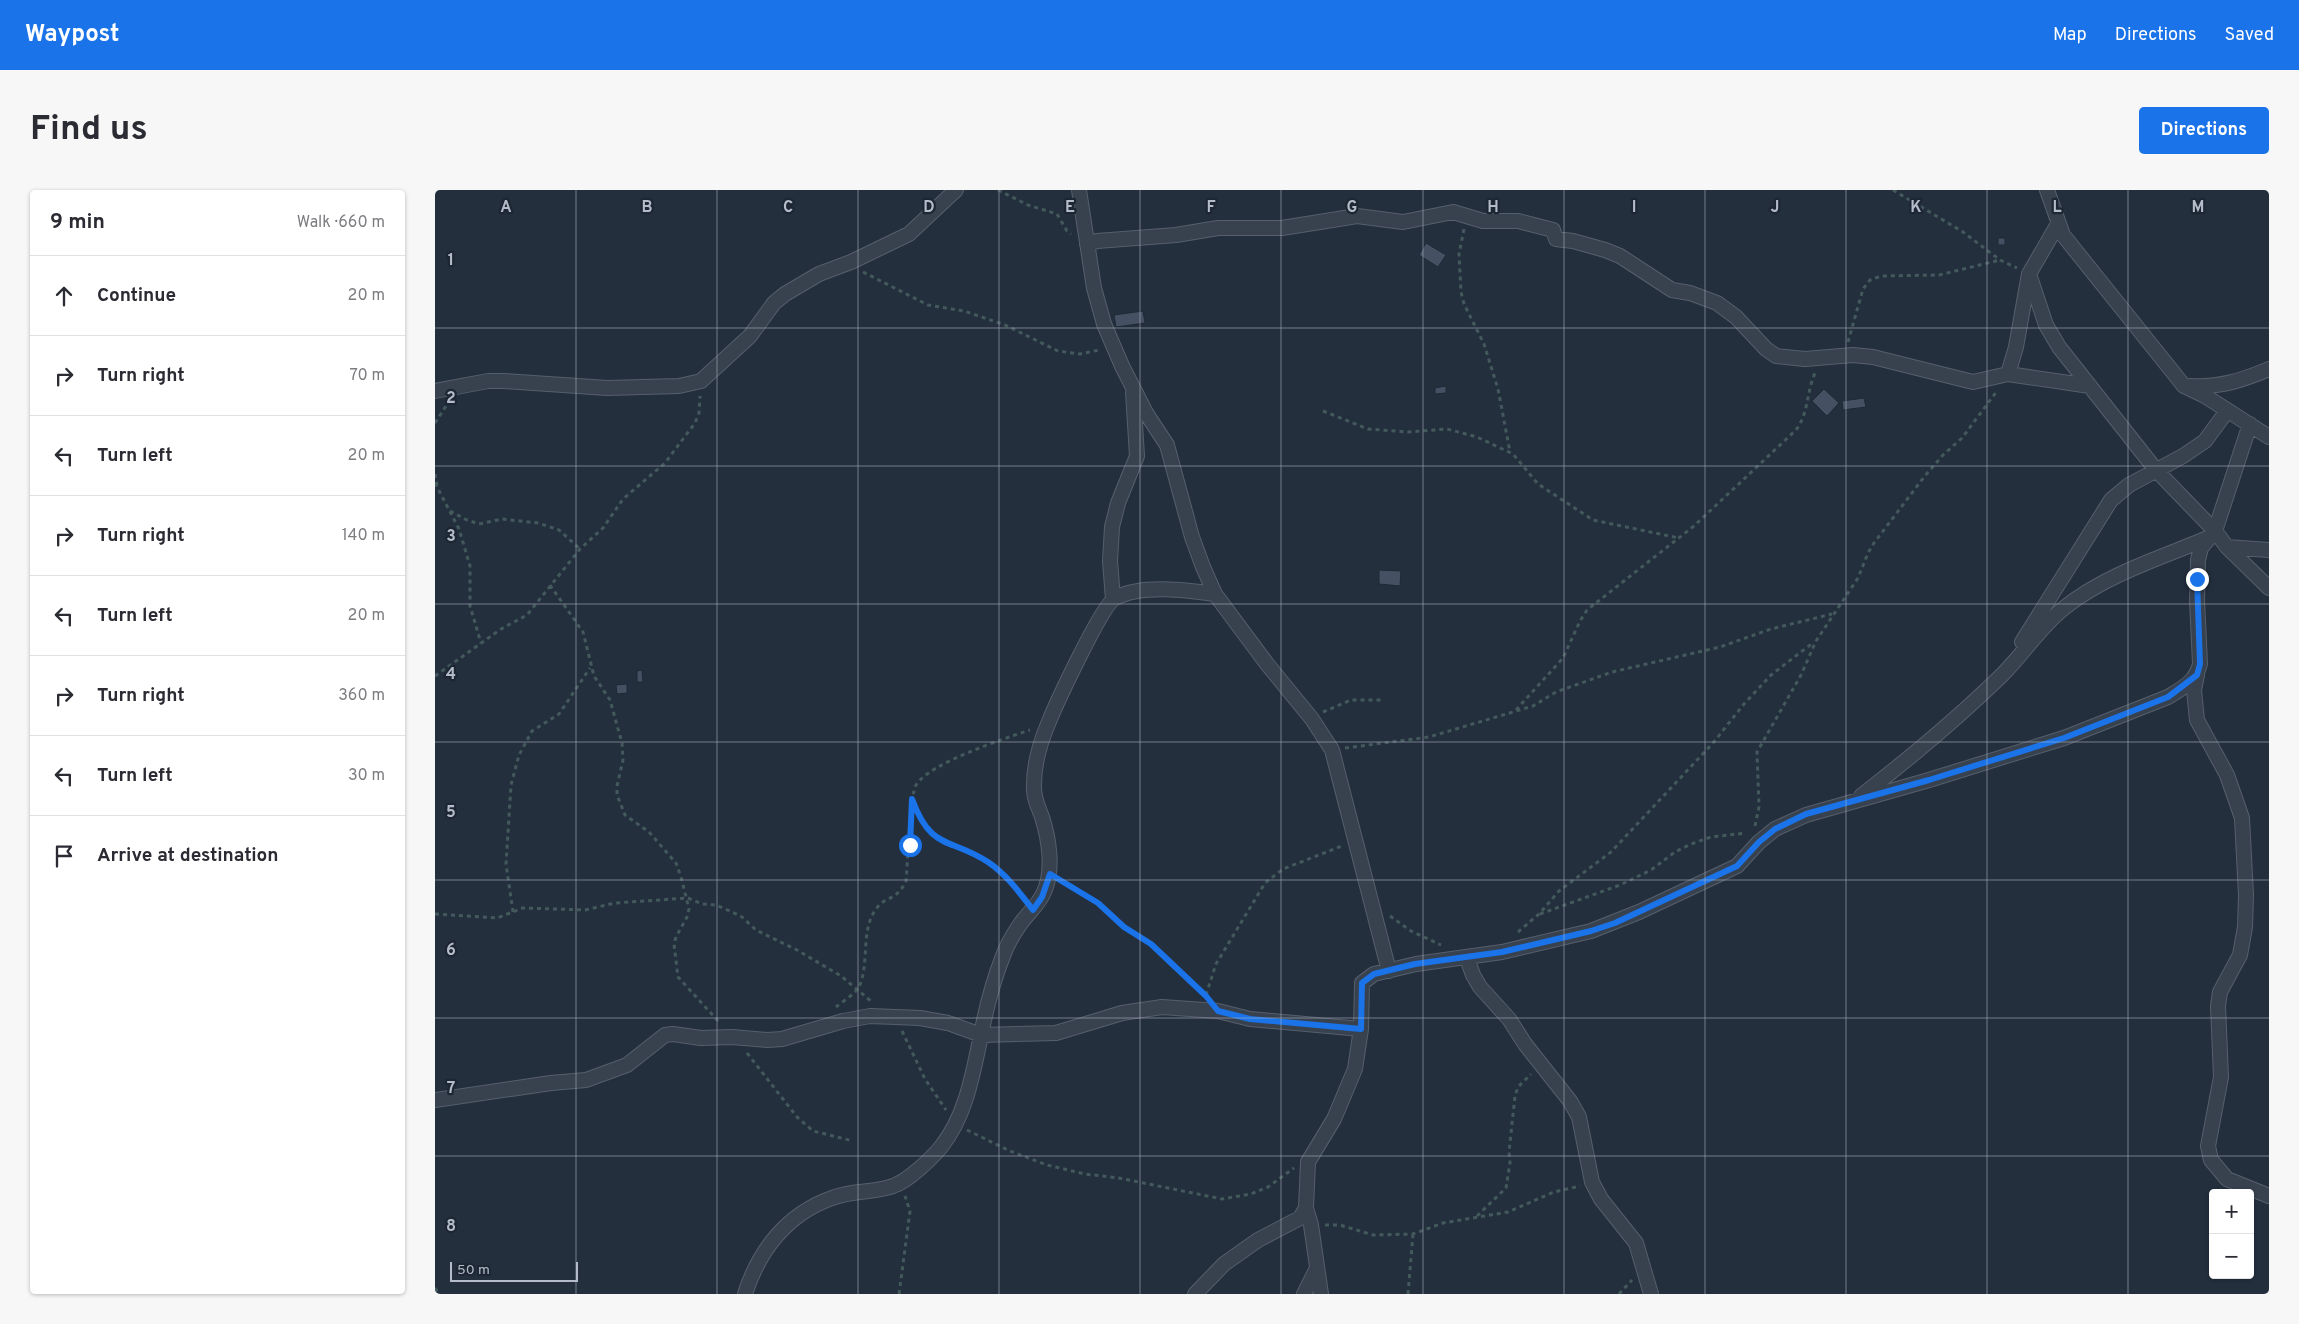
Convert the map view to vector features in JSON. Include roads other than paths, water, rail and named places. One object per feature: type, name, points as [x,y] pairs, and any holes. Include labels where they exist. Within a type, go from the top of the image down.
[{"type":"street","points":[[435,391],[504,381],[607,388],[679,386],[701,381],[750,336],[775,303],[785,294],[819,274],[851,262],[909,234],[956,190]]},
{"type":"street","points":[[1079,190],[1093,288],[1112,345],[1132,386],[1167,445],[1173,460],[1192,537],[1215,594],[1267,664],[1312,719],[1332,750],[1389,971]]},
{"type":"street","points":[[2047,190],[2058,224],[2070,244],[2184,386],[2205,396],[2269,437]]},
{"type":"street","points":[[1087,244],[1097,241],[1176,236],[1218,228],[1282,228],[1357,216],[1403,222],[1453,212],[1483,221],[1518,221],[1553,230],[1556,239],[1585,244],[1619,256],[1672,290],[1691,293],[1717,303],[1736,317],[1766,349],[1776,356],[1805,359],[1840,356],[1873,357],[1973,382],[2008,374],[2090,386]]},
{"type":"street","points":[[2008,374],[2016,347],[2029,274],[2058,224]]},
{"type":"street","points":[[2029,274],[2051,334],[2090,386],[2156,470],[2211,535],[2269,588]]},
{"type":"street","points":[[2184,386],[2222,385],[2247,379],[2269,369]]},
{"type":"street","points":[[1113,599],[1110,561],[1112,527],[1118,503],[1137,456],[1132,386]]},
{"type":"street","points":[[2004,673],[2111,500],[2129,485],[2205,441],[2227,410]]},
{"type":"street","points":[[2250,424],[2211,535],[2201,548],[2198,560],[2197,600],[2200,664],[2194,703],[2197,720],[2227,775],[2242,818],[2246,886],[2245,927],[2240,955],[2220,992],[2218,1006],[2221,1077],[2208,1146],[2211,1160],[2227,1179],[2269,1196]]},
{"type":"street","points":[[1855,801],[1930,740],[2004,673],[2033,638],[2064,608],[2086,593],[2129,571],[2211,535]]},
{"type":"street","points":[[2227,548],[2269,550]]},
{"type":"street","points":[[745,1294],[758,1261],[769,1244],[799,1216],[831,1198],[904,1182],[938,1150],[956,1121],[973,1074],[981,1035],[1002,957],[1009,941],[1042,897],[1050,874],[1045,828],[1035,800],[1033,786],[1035,764],[1047,724],[1092,630],[1113,599],[1127,594],[1178,589],[1215,594]]},
{"type":"street","points":[[1321,1294],[1311,1225],[1306,1208],[1308,1162],[1334,1120],[1355,1069],[1361,1029],[1362,983],[1374,974],[1415,964],[1502,952],[1591,931],[1615,923],[1737,866],[1759,842],[1775,829],[1806,814],[2064,738],[2168,697],[2197,675]]},
{"type":"street","points":[[1467,958],[1480,987],[1509,1019],[1570,1101],[1579,1117],[1592,1182],[1601,1199],[1636,1243],[1651,1294]]},
{"type":"street","points":[[435,1100],[551,1083],[586,1080],[627,1065],[665,1035],[767,1040],[782,1039],[843,1021],[869,1016],[948,1023],[981,1035],[1056,1033],[1122,1013],[1162,1007],[1218,1011],[1250,1019],[1361,1029]]},
{"type":"street","points":[[1195,1294],[1224,1264],[1257,1240],[1300,1218],[1306,1208]]},
{"type":"street","points":[[1304,1294],[1317,1268]]}]
